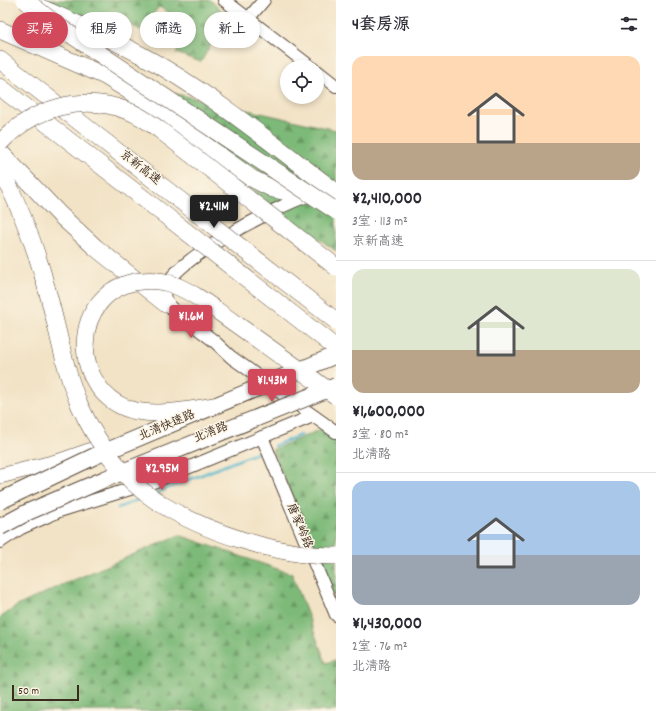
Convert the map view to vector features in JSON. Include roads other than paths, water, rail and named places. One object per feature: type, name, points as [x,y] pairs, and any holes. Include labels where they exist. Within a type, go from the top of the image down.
[{"type":"highway","points":[[25,1],[87,28],[162,67],[233,115],[336,192]]},
{"type":"highway","points":[[25,1],[61,28],[336,211]]},
{"type":"highway","points":[[0,30],[105,76],[131,92],[251,178],[273,189],[296,194],[311,195]]},
{"type":"highway","name":"京新高速","points":[[0,60],[336,321]]},
{"type":"highway","name":"京新高速","points":[[0,87],[336,348]]},
{"type":"highway","points":[[0,143],[27,119],[46,110],[64,105],[102,104],[129,111],[160,130],[336,267]]},
{"type":"highway","points":[[0,152],[60,215],[96,248],[166,304]]},
{"type":"highway","points":[[0,168],[28,230],[39,259],[66,366],[80,406],[103,447],[132,479],[155,500],[208,527],[238,538],[297,553],[336,556]]},
{"type":"highway","points":[[214,406],[178,411],[137,411],[123,407],[106,395],[96,384],[91,373],[85,347],[89,321],[106,296],[120,286],[133,282],[150,280],[174,285],[214,309],[336,396]]},
{"type":"highway","name":"北清快速路","points":[[0,502],[95,456],[336,356]]},
{"type":"highway","points":[[0,526],[28,512],[98,482],[336,384]]},
{"type":"main road","points":[[0,476],[60,461],[217,402],[268,385],[336,356]]},
{"type":"main road","name":"北清路","points":[[0,526],[35,507],[105,477],[336,384]]},
{"type":"street","points":[[224,0],[239,12]]},
{"type":"street","points":[[254,12],[264,0]]},
{"type":"street","points":[[260,28],[302,60]]},
{"type":"street","points":[[324,77],[336,86]]},
{"type":"street","points":[[336,195],[311,195],[292,201],[213,243],[172,278],[164,291],[166,304],[268,385],[336,432]]},
{"type":"street","name":"北清路","points":[[0,542],[21,528],[59,511],[156,481],[313,416]]},
{"type":"street","name":"唐家岭路","points":[[262,437],[336,615]]},
{"type":"waterway","points":[[274,446],[301,435]]},
{"type":"waterway","points":[[156,493],[259,452]]},
{"type":"waterway","points":[[118,508],[142,498]]}]
